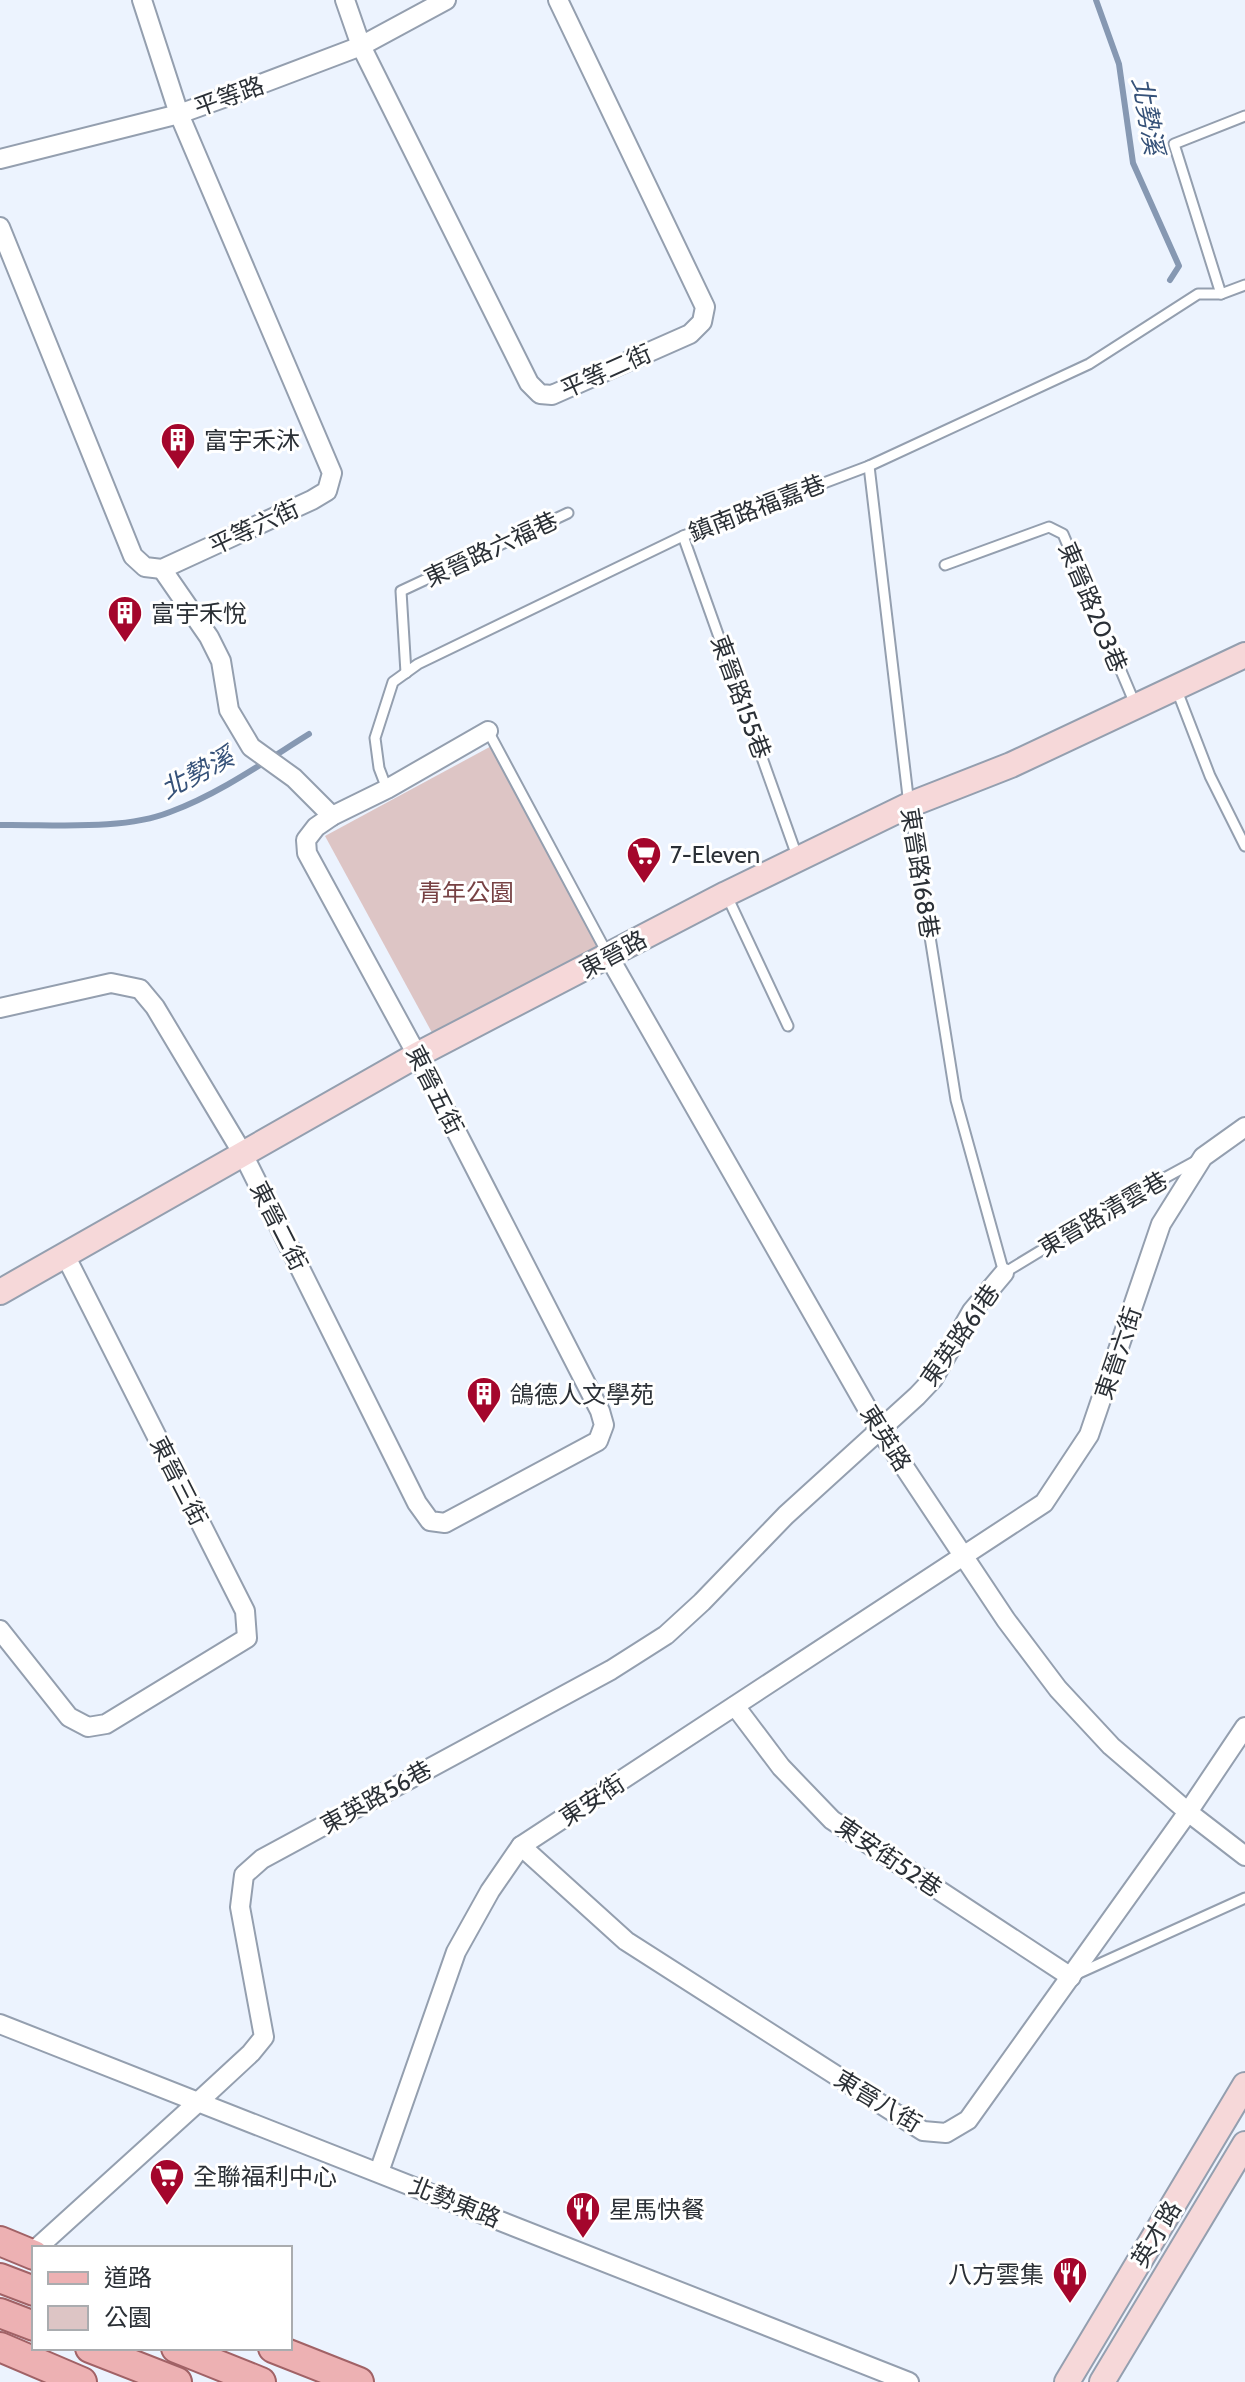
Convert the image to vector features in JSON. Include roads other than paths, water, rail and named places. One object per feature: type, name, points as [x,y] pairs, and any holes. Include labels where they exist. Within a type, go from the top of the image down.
[{"type":"main road","points":[[0,2241],[32,2251]]},
{"type":"main road","points":[[0,2278],[32,2290]]},
{"type":"main road","points":[[0,2313],[32,2325]]},
{"type":"main road","points":[[0,2347],[82,2382]]},
{"type":"main road","points":[[95,2350],[177,2382]]},
{"type":"main road","points":[[181,2350],[261,2382]]},
{"type":"main road","points":[[278,2350],[359,2382]]},
{"type":"street","name":"平等六街","points":[[142,0],[179,114],[332,473],[327,491],[312,500],[162,569]]},
{"type":"street","name":"平等二街","points":[[345,0],[361,46],[529,383],[540,394],[552,395],[690,334],[702,322],[705,307],[558,0]]},
{"type":"street","name":"平等路","points":[[0,159],[179,114],[361,46],[446,0]]},
{"type":"street","points":[[0,227],[133,556],[145,567],[162,569],[209,637],[221,661],[229,710],[251,747],[294,778],[332,816]]},
{"type":"street","name":"東晉路","points":[[0,1292],[417,1055],[726,894],[909,805],[1011,765],[1245,655]]},
{"type":"street","name":"東晉五街","points":[[488,731],[387,789],[332,816],[316,827],[306,840],[307,853],[417,1055],[600,1411],[604,1425],[598,1441],[507,1491]]},
{"type":"street","name":"東英路","points":[[609,957],[879,1429],[962,1556],[1058,1689],[1111,1746],[1245,1856]]},
{"type":"street","name":"東晉二街","points":[[0,1008],[111,983],[140,989],[155,1007],[243,1154],[417,1503],[430,1521],[445,1523],[507,1491]]},
{"type":"street","name":"東晉六街","points":[[962,1556],[1044,1503],[1089,1435],[1161,1224],[1203,1157],[1245,1127]]},
{"type":"street","name":"東晉三街","points":[[0,1630],[69,1717],[88,1727],[106,1724],[247,1638],[245,1611],[65,1255]]},
{"type":"street","name":"東英路61巷","points":[[879,1429],[933,1379],[972,1311],[1004,1273]]},
{"type":"street","name":"東英路56巷","points":[[41,2246],[251,2053],[264,2037],[240,1907],[244,1875],[262,1859],[611,1670],[666,1635],[786,1515],[879,1429]]},
{"type":"street","name":"東安街","points":[[379,2172],[456,1952],[490,1891],[521,1846],[962,1556]]},
{"type":"street","name":"東安街52巷","points":[[735,1706],[781,1767],[832,1820],[1071,1977]]},
{"type":"street","name":"東晉八街","points":[[521,1846],[626,1941],[923,2131],[946,2133],[968,2120],[1245,1727]]},
{"type":"street","name":"北勢東路","points":[[0,2024],[909,2382]]},
{"type":"street","name":"英才路","points":[[1067,2382],[1245,2085]]},
{"type":"street","name":"英才路","points":[[1102,2382],[1245,2144]]},
{"type":"lane","points":[[1221,294],[1174,144],[1245,116]]},
{"type":"lane","name":"鎮南路福嘉巷","points":[[387,789],[379,768],[375,738],[393,682],[418,664],[683,536],[869,466],[1089,364],[1198,294],[1221,294],[1245,285]]},
{"type":"lane","name":"東晉路168巷","points":[[869,466],[909,805],[956,1100],[1004,1273]]},
{"type":"lane","name":"東晉路六福巷","points":[[406,673],[401,591],[568,513]]},
{"type":"lane","name":"東晉路203巷","points":[[945,565],[1049,527],[1063,534],[1136,707]]},
{"type":"lane","name":"東晉路155巷","points":[[683,536],[798,859]]},
{"type":"lane","points":[[1176,688],[1210,776],[1245,846]]},
{"type":"lane","points":[[488,731],[609,957]]},
{"type":"lane","points":[[726,894],[788,1026]]},
{"type":"lane","name":"東晉路清雲巷","points":[[1004,1273],[1126,1199],[1203,1157]]},
{"type":"lane","points":[[1071,1977],[1245,1898]]},
{"type":"waterway","name":"北勢溪","points":[[1096,0],[1119,64],[1133,163],[1179,266],[1170,280]]},
{"type":"waterway","name":"北勢溪","points":[[0,825],[109,824],[151,818],[206,796],[309,734]]},
{"type":"place","name":"富宇禾沐","points":[[178,471]]},
{"type":"place","name":"富宇禾悅","points":[[125,644]]},
{"type":"place","name":"7-Eleven","points":[[644,885]]},
{"type":"place","name":"鴿德人文學苑","points":[[484,1425]]},
{"type":"place","name":"全聯福利中心","points":[[167,2207]]},
{"type":"place","name":"星馬快餐","points":[[583,2240]]},
{"type":"place","name":"八方雲集","points":[[1070,2305]]},
{"type":"park label","name":"青年公園","points":[[466,892]]}]
